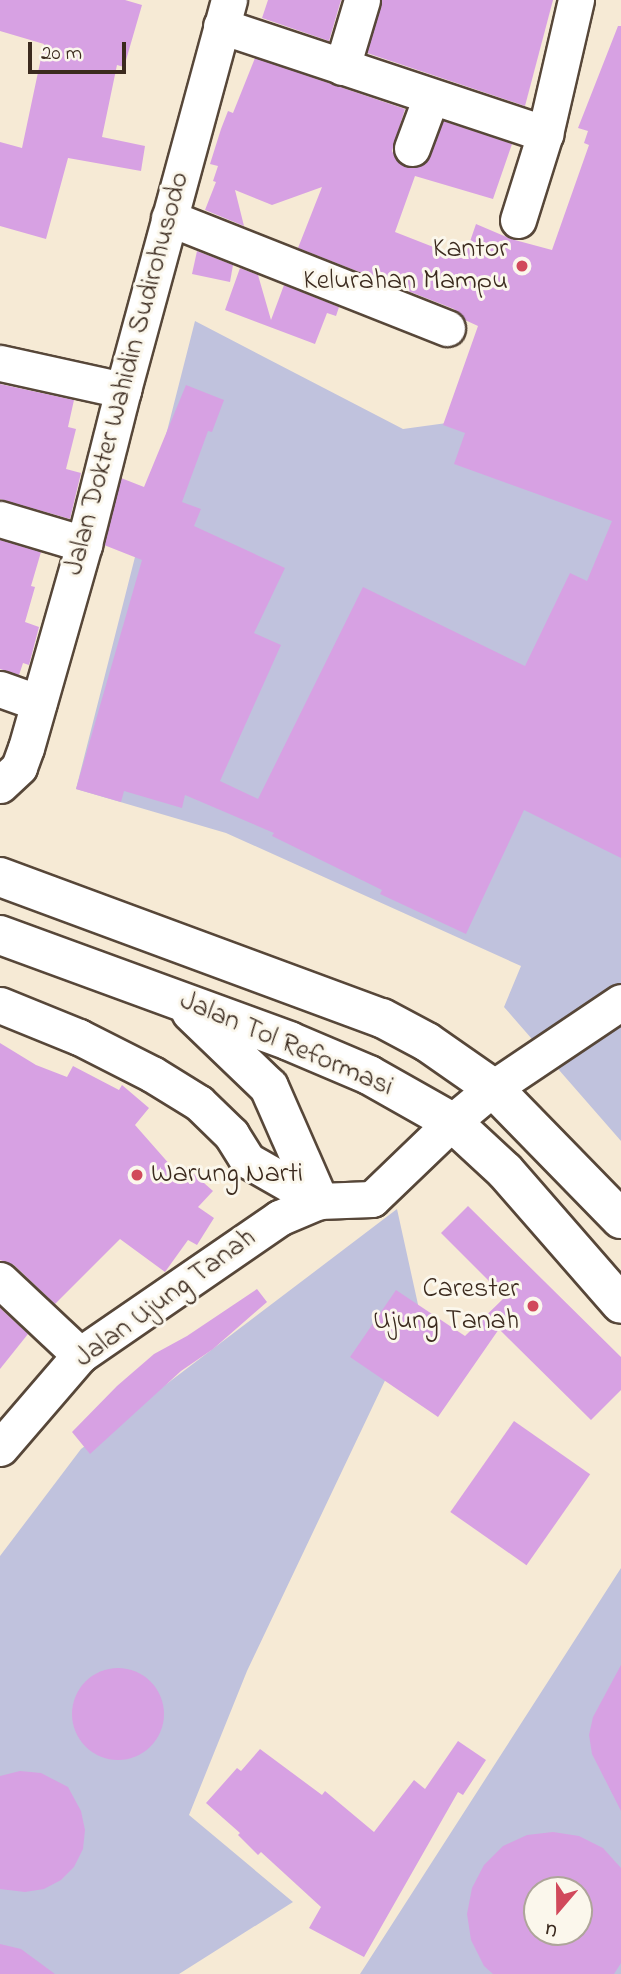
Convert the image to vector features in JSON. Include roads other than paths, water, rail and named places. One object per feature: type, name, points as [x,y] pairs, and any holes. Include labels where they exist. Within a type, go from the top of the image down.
[{"type":"highway","name":"Jalan Tol Reformasi","points":[[0,877],[382,1018],[427,1042],[493,1088],[621,1219]]},
{"type":"highway","name":"Jalan Tol Reformasi","points":[[0,935],[179,1000],[369,1075],[452,1122],[505,1171],[621,1304]]},
{"type":"highway","points":[[179,1000],[269,1087],[319,1201]]},
{"type":"street","points":[[341,67],[362,0]]},
{"type":"street","points":[[518,220],[545,134],[576,0]]},
{"type":"street","points":[[225,13],[341,67],[545,134]]},
{"type":"street","name":"Jalan Dokter Wahidin Sudirohusodo","points":[[0,785],[19,766],[39,704],[225,13]]},
{"type":"street","points":[[412,148],[431,97]]},
{"type":"street","points":[[169,218],[447,328]]},
{"type":"street","points":[[0,363],[122,390]]},
{"type":"street","points":[[0,519],[84,544]]},
{"type":"street","points":[[0,689],[39,704]]},
{"type":"street","points":[[1,1008],[79,1037],[164,1081],[199,1103],[230,1134],[247,1160],[319,1201],[372,1199],[452,1122],[493,1088],[621,1002]]},
{"type":"street","name":"Jalan Ujung Tanah","points":[[0,1448],[79,1355],[279,1218],[319,1201]]},
{"type":"street","points":[[0,1280],[79,1355]]},
{"type":"place","name":"Kantor Kelurahan Mampu","points":[[522,266]]},
{"type":"place","name":"Warung Narti","points":[[137,1175]]},
{"type":"place","name":"Carester Ujung Tanah","points":[[533,1306]]}]
